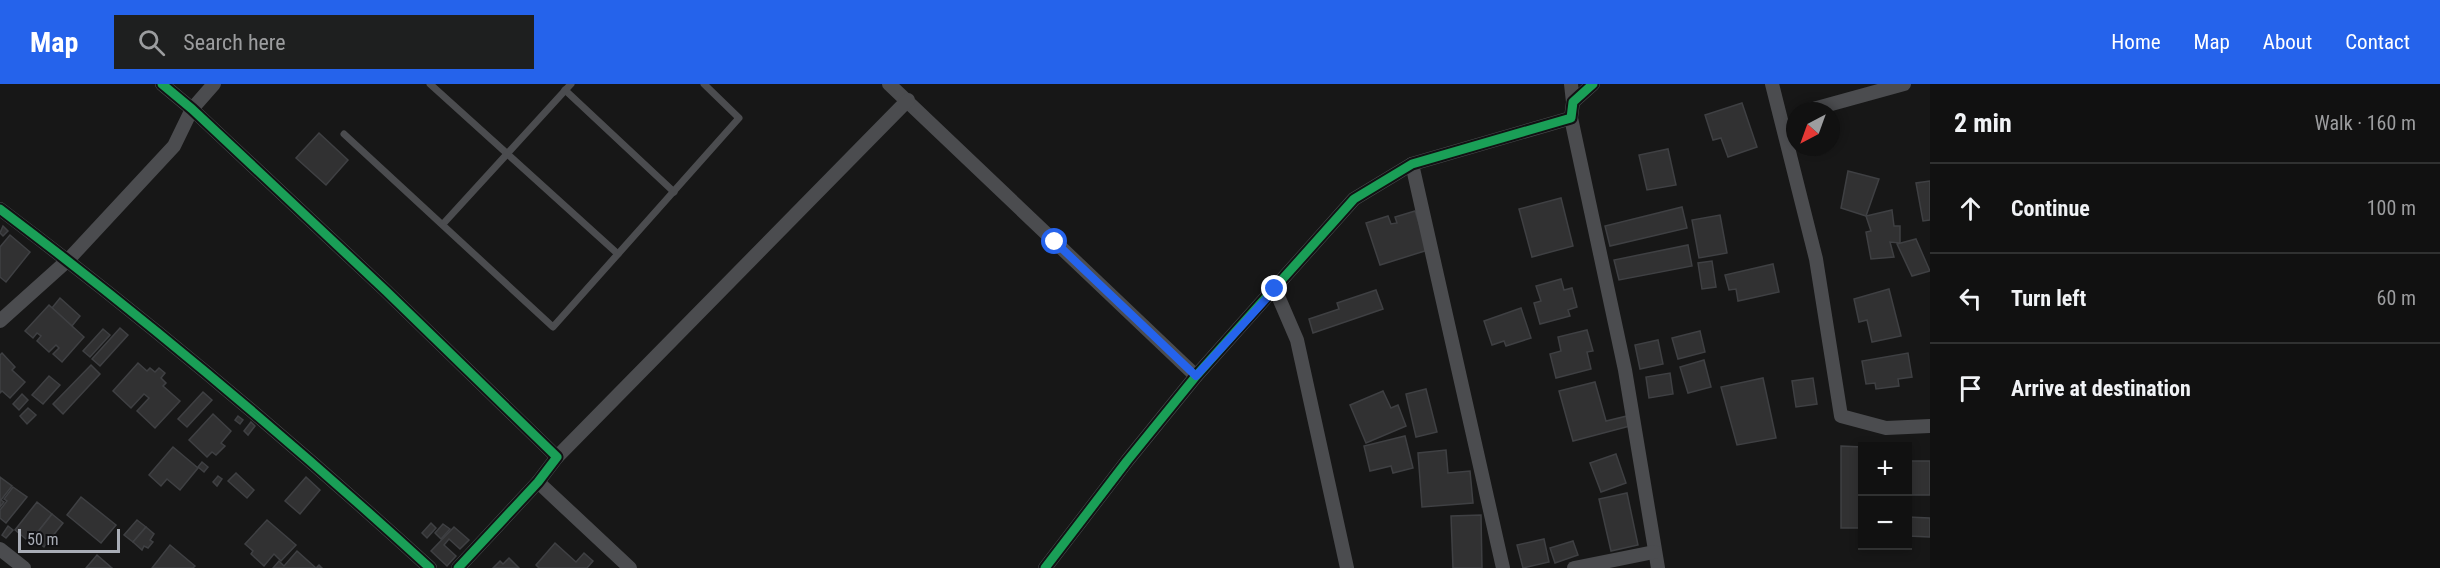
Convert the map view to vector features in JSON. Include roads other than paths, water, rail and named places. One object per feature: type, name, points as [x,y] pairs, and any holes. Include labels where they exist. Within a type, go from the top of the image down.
[{"type":"street","points":[[162,84],[192,109],[386,291],[557,457]]},
{"type":"street","points":[[0,321],[68,260],[174,146],[192,109],[214,84]]},
{"type":"street","points":[[889,84],[1196,376]]},
{"type":"street","points":[[1571,84],[1573,102],[1571,118],[1625,370],[1658,568]]},
{"type":"street","points":[[1573,102],[1591,84]]},
{"type":"street","points":[[1772,84],[1816,259],[1841,416],[1886,428],[1930,426]]},
{"type":"street","points":[[1839,102],[1905,84]]},
{"type":"street","points":[[458,568],[538,482],[557,457],[908,100]]},
{"type":"street","points":[[1780,118],[1786,116]]},
{"type":"street","points":[[1045,568],[1196,376],[1354,199],[1412,164],[1571,118]]},
{"type":"street","points":[[1412,164],[1503,568]]},
{"type":"street","points":[[0,209],[68,260],[285,437],[430,568]]},
{"type":"street","points":[[1275,289],[1297,340],[1347,568]]},
{"type":"street","points":[[538,482],[630,568]]},
{"type":"street","points":[[0,549],[24,568]]},
{"type":"street","points":[[1574,568],[1654,552]]},
{"type":"lane","points":[[430,84],[618,254]]},
{"type":"lane","points":[[443,224],[571,84]]},
{"type":"lane","points":[[344,134],[553,327],[740,118],[704,84]]},
{"type":"lane","points":[[565,90],[674,192]]}]
